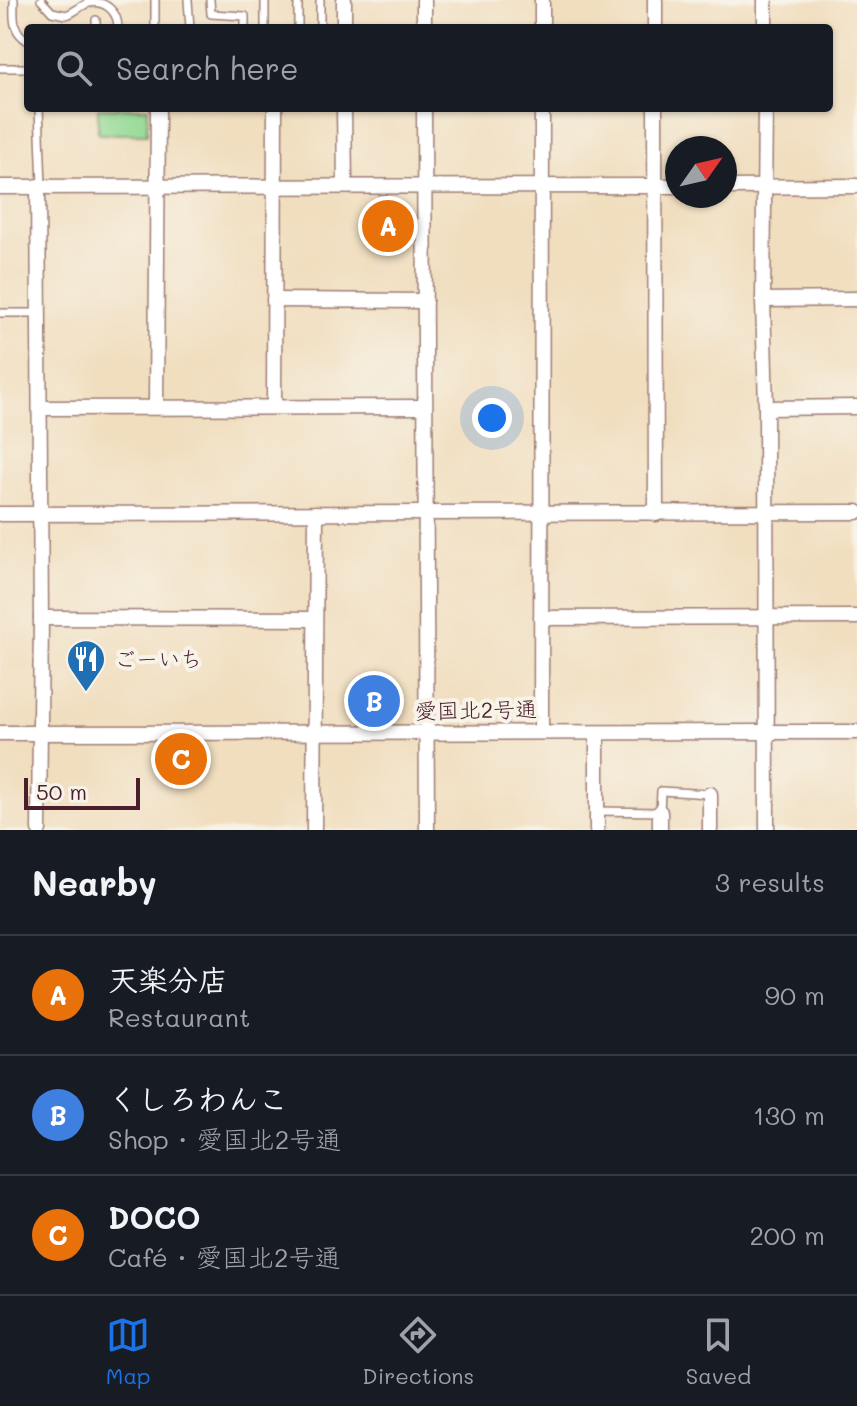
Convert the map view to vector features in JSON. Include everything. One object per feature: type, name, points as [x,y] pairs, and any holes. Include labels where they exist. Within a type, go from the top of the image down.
[{"type":"street","points":[[344,0],[344,24]]},
{"type":"street","points":[[424,0],[424,24]]},
{"type":"street","points":[[542,0],[542,24]]},
{"type":"street","points":[[655,0],[655,24]]},
{"type":"street","points":[[765,0],[765,24]]},
{"type":"street","points":[[156,407],[158,112]]},
{"type":"street","points":[[274,406],[275,112]]},
{"type":"street","points":[[344,112],[345,185]]},
{"type":"street","points":[[424,112],[427,830]]},
{"type":"street","points":[[541,731],[542,112]]},
{"type":"street","points":[[655,112],[656,514]]},
{"type":"street","points":[[765,112],[763,300],[767,830]]},
{"type":"street","points":[[39,830],[40,186]]},
{"type":"street","points":[[0,187],[665,186]]},
{"type":"street","points":[[737,187],[857,186]]},
{"type":"street","points":[[763,300],[857,299]]},
{"type":"street","points":[[274,300],[425,301]]},
{"type":"street","points":[[40,408],[424,407]]},
{"type":"street","points":[[766,408],[857,407]]},
{"type":"street","points":[[0,514],[857,512]]},
{"type":"street","points":[[314,830],[316,513]]},
{"type":"street","points":[[541,618],[857,617]]},
{"type":"street","points":[[41,618],[314,619]]},
{"type":"street","name":"愛国北2号通","points":[[0,733],[857,732]]},
{"type":"street","points":[[597,733],[597,830]]},
{"type":"street","points":[[710,794],[710,830]]},
{"type":"street","points":[[660,812],[660,830]]},
{"type":"lane","points":[[14,0],[14,26],[24,38]]},
{"type":"lane","points":[[41,0],[52,12],[66,15],[89,3],[102,3],[112,8],[118,24]]},
{"type":"lane","points":[[155,0],[155,24]]},
{"type":"lane","points":[[188,0],[190,24]]},
{"type":"lane","points":[[210,0],[211,14],[245,16],[245,24]]},
{"type":"lane","points":[[298,0],[298,24]]},
{"type":"lane","points":[[320,0],[320,24]]},
{"type":"lane","points":[[265,5],[276,9]]},
{"type":"lane","points":[[0,68],[24,68]]},
{"type":"lane","points":[[39,112],[40,186]]},
{"type":"lane","points":[[0,313],[39,313]]},
{"type":"lane","points":[[597,811],[660,812],[661,791],[710,794]]},
{"type":"green space","points":[[98,112],[148,112],[147,134],[98,134]]},
{"type":"place","name":"天楽分店","points":[[388,226]]},
{"type":"place","name":"ごーいち","points":[[86,693]]},
{"type":"place","name":"くしろわんこ","points":[[374,701]]},
{"type":"place","name":"DOCO","points":[[181,759]]}]
